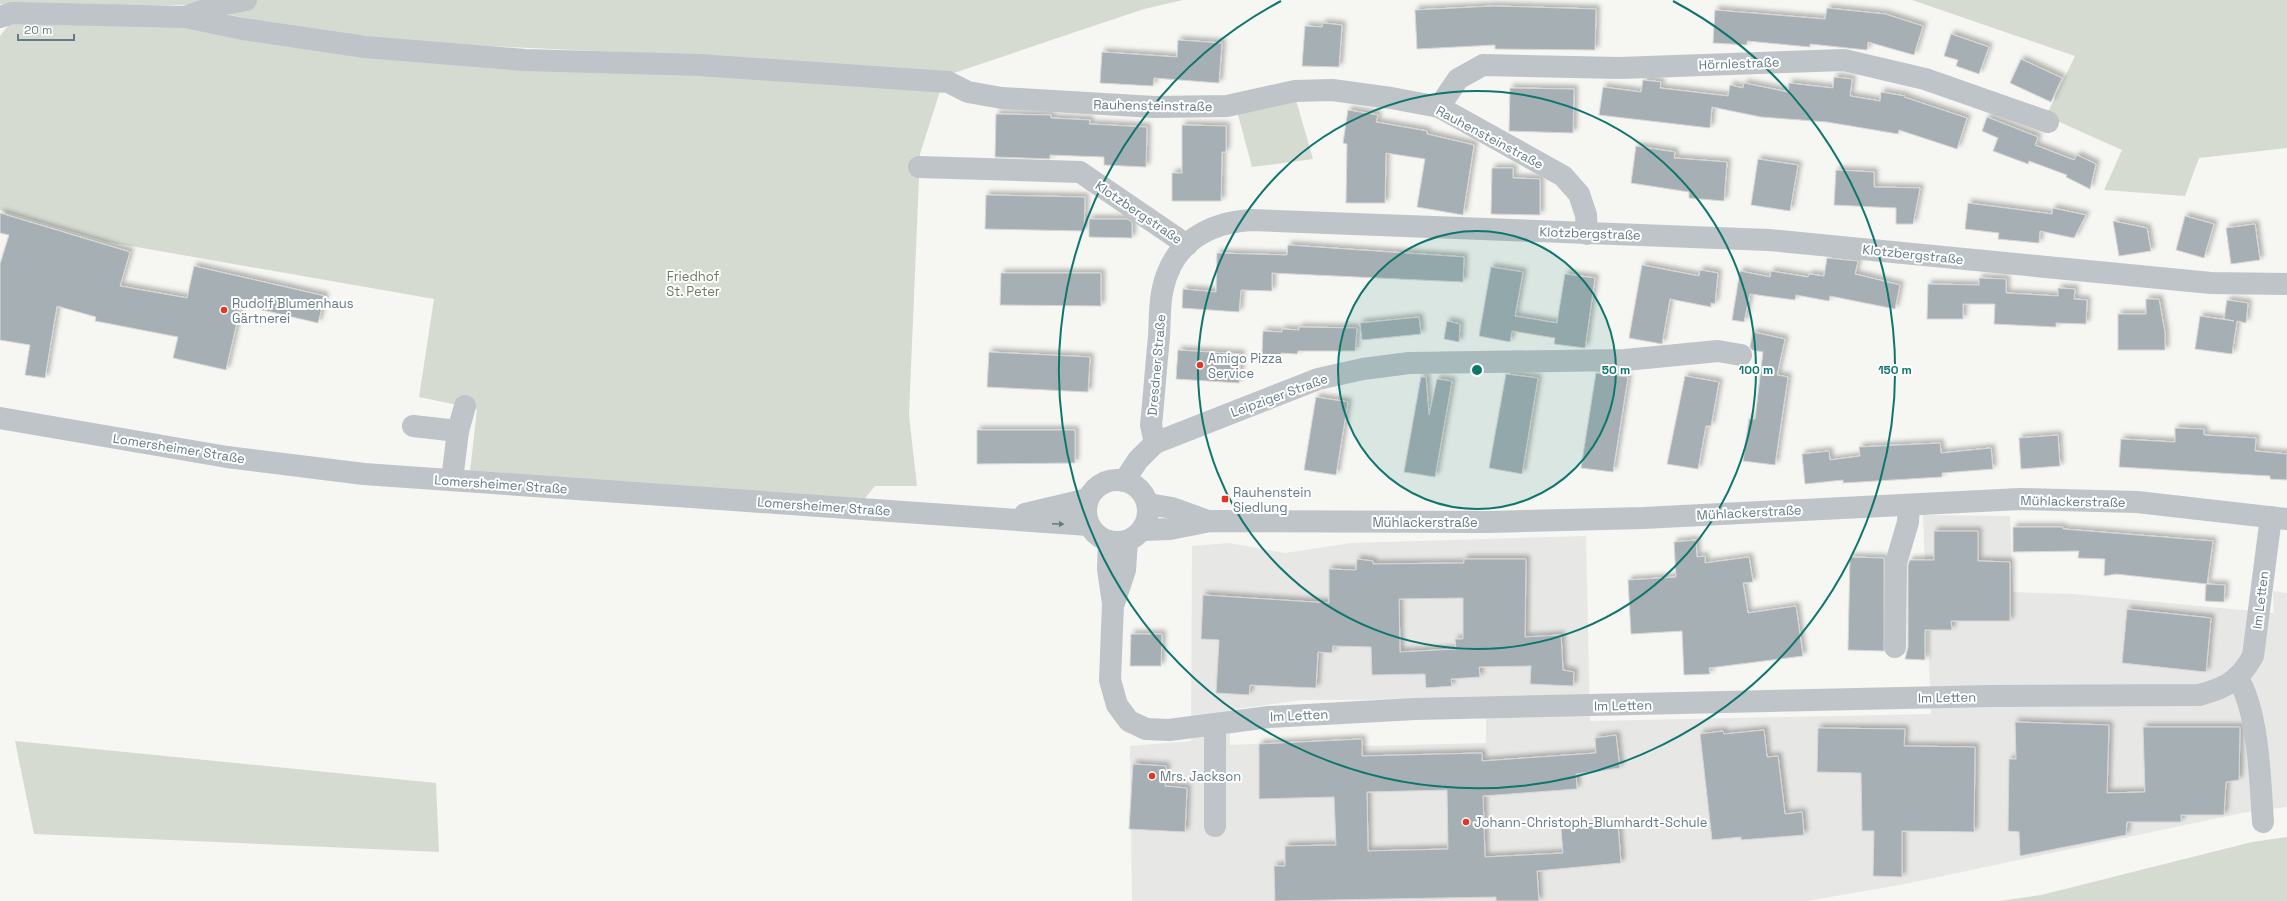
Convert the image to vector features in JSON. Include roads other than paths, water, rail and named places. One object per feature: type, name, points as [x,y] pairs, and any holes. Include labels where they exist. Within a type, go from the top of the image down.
[{"type":"street","points":[[0,17],[12,14],[185,17],[219,5],[246,0]]},
{"type":"street","name":"Rauhensteinstraße","points":[[185,17],[243,29],[365,47],[525,60],[699,65],[804,74],[948,82],[968,92],[1002,98],[1154,108],[1227,106],[1296,91],[1332,90],[1391,98],[1439,108],[1563,176],[1579,194],[1586,215],[1587,234]]},
{"type":"street","name":"Hörnlestraße","points":[[1439,108],[1458,79],[1483,65],[1620,68],[1844,60],[1925,80],[2048,122]]},
{"type":"street","name":"Klotzbergstraße","points":[[920,168],[1080,172],[1187,245],[1204,231],[1230,221],[1251,220],[1769,240],[2211,283],[2287,284]]},
{"type":"street","name":"Dresdner Straße","points":[[1155,443],[1151,425],[1162,289],[1172,262],[1187,245]]},
{"type":"street","name":"Leipziger Straße","points":[[1155,443],[1318,378],[1363,369],[1409,363],[1625,360],[1718,351],[1741,355]]},
{"type":"street","points":[[452,480],[458,431],[465,406]]},
{"type":"street","name":"Lomersheimer Straße","points":[[0,418],[226,458],[364,474],[1089,525]]},
{"type":"street","points":[[413,426],[458,431]]},
{"type":"street","points":[[1124,481],[1138,460],[1155,443]]},
{"type":"street","points":[[1116,480],[1124,481],[1140,489],[1148,504],[1148,518],[1126,538],[1094,532],[1086,517],[1088,499],[1093,492],[1103,484],[1116,480]]},
{"type":"street","name":"Lomersheimer Straße","points":[[1005,518],[1088,499]]},
{"type":"street","name":"Mühlackerstraße","points":[[1126,538],[1210,521],[1502,521],[1643,518],[2020,499],[2137,502],[2279,518]]},
{"type":"street","name":"Mühlackerstraße","points":[[1148,504],[1172,508],[1210,521]]},
{"type":"street","points":[[1895,647],[1896,563],[1908,522],[1909,505]]},
{"type":"street","name":"Im Letten","points":[[1126,538],[1108,569],[1113,604],[1110,680],[1117,705],[1129,721],[1146,729],[1169,730],[1269,717],[1415,709],[1992,696],[2199,695],[2222,689],[2244,671],[2253,656],[2279,518]]},
{"type":"street","points":[[2237,677],[2245,689],[2249,701],[2264,770],[2263,822]]},
{"type":"street","points":[[1215,725],[1215,826]]},
{"type":"place","name":"Rudolf Blumenhaus Gärtnerei","points":[[224,310]]},
{"type":"place","name":"Amigo Pizza Service","points":[[1200,365]]},
{"type":"place","name":"Rauhenstein Siedlung","points":[[1225,499]]},
{"type":"place","name":"Mrs. Jackson","points":[[1152,776]]},
{"type":"place","name":"Johann-Christoph-Blumhardt-Schule","points":[[1466,822]]},
{"type":"park label","name":"Friedhof St. Peter","points":[[693,284]]}]
